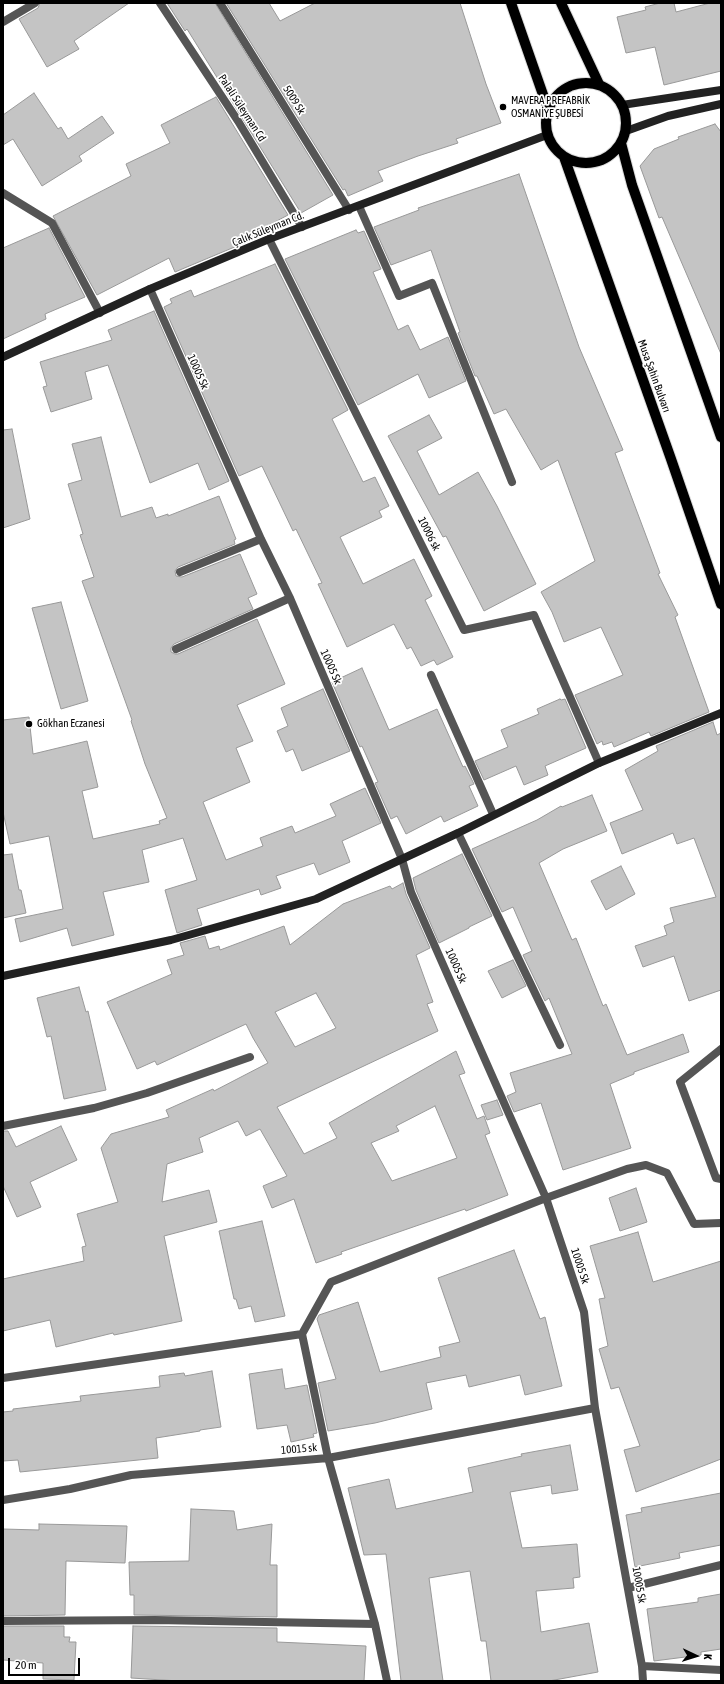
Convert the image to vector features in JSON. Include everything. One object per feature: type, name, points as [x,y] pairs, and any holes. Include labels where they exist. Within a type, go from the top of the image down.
[{"type":"main road","points":[[510,3],[548,109]]},
{"type":"main road","points":[[561,3],[598,84]]},
{"type":"main road","points":[[588,82],[598,84],[608,89],[616,96],[622,105],[626,118],[626,131],[621,144],[613,154],[602,161],[589,164],[576,163],[564,157],[553,148],[547,135],[545,122],[548,109],[556,96],[568,86],[588,82]]},
{"type":"main road","points":[[622,105],[721,90]]},
{"type":"main road","points":[[626,131],[668,116],[721,104]]},
{"type":"main road","name":"Çalık Süleyman Cd.","points":[[3,357],[150,289],[269,239],[547,135]]},
{"type":"main road","points":[[621,144],[632,184],[721,437]]},
{"type":"main road","name":"Musa Şahin Bulvarı","points":[[564,157],[721,604]]},
{"type":"main road","points":[[3,976],[171,940],[316,899],[458,833],[493,814],[599,763],[721,713]]},
{"type":"street","points":[[3,22],[36,3]]},
{"type":"street","name":"Palali Süleyman Cd","points":[[160,3],[238,121],[302,227]]},
{"type":"street","name":"5009 Sk","points":[[220,3],[349,210]]},
{"type":"street","points":[[3,193],[52,223],[100,313]]},
{"type":"street","points":[[359,206],[399,296],[432,283],[512,482]]},
{"type":"street","name":"10006 sk","points":[[269,239],[464,630],[534,614],[599,763]]},
{"type":"street","name":"10005 Sk","points":[[150,289],[261,538],[290,598],[402,859],[411,892],[546,1198],[584,1312],[595,1408],[642,1666],[643,1681]]},
{"type":"street","points":[[180,572],[261,538]]},
{"type":"street","points":[[176,649],[290,598]]},
{"type":"street","points":[[431,675],[493,814]]},
{"type":"street","points":[[458,833],[560,1045]]},
{"type":"street","points":[[721,1049],[680,1082],[716,1178],[721,1179]]},
{"type":"street","points":[[3,1126],[117,1102],[250,1057]]},
{"type":"street","points":[[387,1681],[375,1624],[328,1458],[302,1334],[331,1282],[546,1198],[627,1169],[646,1164],[667,1173],[694,1224],[721,1223]]},
{"type":"street","points":[[3,1378],[302,1334]]},
{"type":"street","name":"10015 sk","points":[[3,1500],[131,1475],[328,1458],[595,1408]]},
{"type":"street","points":[[628,1588],[721,1565]]},
{"type":"street","points":[[3,1621],[155,1620],[375,1624]]},
{"type":"street","points":[[642,1666],[721,1670]]},
{"type":"building","points":[[40,3],[129,3],[74,41],[79,49],[47,67],[19,19],[38,8]]},
{"type":"building","points":[[167,3],[215,3],[333,195],[301,213],[187,29],[185,31]]},
{"type":"building","points":[[226,3],[269,3],[280,21],[315,3],[460,3],[486,84],[501,123],[456,139],[458,143],[378,171],[383,181],[348,196],[345,189],[343,190]]},
{"type":"building","points":[[660,3],[674,3],[676,12],[710,3],[721,3],[721,71],[664,85],[655,47],[626,53],[617,17],[646,10],[645,7]]},
{"type":"building","points":[[34,93],[58,129],[61,127],[68,139],[102,116],[114,133],[79,156],[82,161],[42,186],[13,139],[3,145],[3,115]]},
{"type":"building","points":[[216,97],[288,215],[258,231],[260,236],[175,272],[169,258],[97,295],[53,216],[131,176],[126,164],[170,143],[161,125]]},
{"type":"building","points":[[715,124],[721,132],[721,354],[662,217],[659,218],[640,166],[654,149],[679,139],[678,137]]},
{"type":"building","points":[[519,174],[579,347],[623,450],[615,453],[660,573],[658,574],[678,615],[675,617],[709,712],[651,736],[649,732],[614,747],[612,742],[603,745],[602,741],[597,744],[575,695],[623,675],[601,627],[564,642],[552,612],[541,592],[595,561],[558,460],[541,470],[506,409],[494,414],[477,376],[475,376],[458,333],[460,332],[431,250],[391,265],[374,227],[419,210],[418,208]]},
{"type":"building","points":[[49,228],[85,297],[45,314],[46,319],[3,339],[3,248]]},
{"type":"building","points":[[356,230],[358,233],[364,231],[381,269],[373,272],[398,330],[408,325],[420,350],[448,337],[466,381],[429,398],[418,374],[358,405],[285,259]]},
{"type":"building","points":[[275,264],[348,410],[332,419],[363,482],[375,477],[389,506],[379,511],[382,517],[340,537],[363,584],[414,559],[432,596],[425,600],[453,657],[437,665],[434,660],[421,666],[411,647],[407,649],[394,624],[347,647],[318,584],[322,583],[296,529],[293,531],[262,466],[239,476],[164,307],[172,303],[170,299],[191,290],[194,297]]},
{"type":"building","points":[[154,311],[229,481],[209,490],[198,463],[150,483],[108,365],[85,372],[92,399],[51,412],[43,387],[47,386],[40,362],[112,340],[108,330]]},
{"type":"building","points":[[429,415],[442,438],[417,451],[439,495],[478,472],[497,506],[536,584],[484,611],[446,536],[443,537],[388,436]]},
{"type":"building","points":[[12,429],[30,519],[3,528],[3,430]]},
{"type":"building","points":[[101,437],[121,517],[152,507],[156,518],[168,514],[168,516],[219,496],[236,539],[234,540],[235,544],[178,567],[175,571],[176,576],[182,577],[240,554],[257,594],[248,598],[253,609],[174,644],[171,648],[171,652],[178,654],[257,619],[285,684],[237,705],[253,741],[236,748],[250,782],[203,802],[226,860],[263,846],[260,838],[292,826],[295,833],[336,816],[330,804],[365,788],[381,823],[342,841],[350,862],[319,875],[314,863],[276,876],[281,888],[261,895],[259,889],[197,909],[202,925],[177,933],[165,890],[197,880],[183,838],[142,850],[149,882],[103,892],[114,935],[72,946],[67,928],[20,942],[15,919],[63,909],[49,836],[10,844],[3,812],[3,720],[29,717],[33,754],[87,741],[98,787],[82,791],[93,839],[160,824],[159,821],[167,818],[145,764],[131,721],[132,720],[82,581],[94,577],[80,535],[83,534],[68,484],[82,480],[72,444]]},
{"type":"building","points":[[61,602],[88,701],[61,709],[32,608]]},
{"type":"building","points":[[362,668],[389,730],[437,709],[463,767],[465,766],[474,784],[469,786],[478,806],[444,822],[441,816],[406,834],[397,816],[391,819],[375,783],[378,782],[362,746],[360,747],[332,682]]},
{"type":"building","points":[[323,689],[350,751],[302,771],[293,749],[286,752],[277,731],[288,726],[281,708]]},
{"type":"building","points":[[560,699],[565,699],[586,748],[545,766],[548,775],[524,785],[516,766],[484,780],[475,761],[508,747],[501,730],[539,714],[537,709]]},
{"type":"building","points":[[713,722],[717,735],[721,733],[721,990],[689,1001],[674,956],[643,967],[635,946],[667,935],[664,926],[674,922],[670,908],[716,897],[694,838],[677,844],[673,833],[622,854],[610,823],[643,810],[625,770],[658,751],[656,746]]},
{"type":"building","points":[[592,795],[607,831],[563,849],[539,863],[572,940],[576,938],[603,1006],[606,1004],[627,1055],[683,1034],[689,1052],[634,1072],[634,1074],[610,1084],[631,1148],[563,1170],[541,1103],[514,1112],[507,1096],[516,1092],[510,1073],[572,1054],[549,998],[545,1001],[523,955],[532,951],[513,907],[502,912],[472,849],[537,820],[561,806],[562,807]]},
{"type":"building","points":[[12,854],[19,890],[21,890],[26,913],[3,918],[3,855]]},
{"type":"building","points":[[462,854],[492,916],[439,943],[416,890],[413,878]]},
{"type":"building","points":[[621,866],[635,894],[606,910],[591,881]]},
{"type":"building","points":[[403,883],[406,894],[430,948],[416,955],[433,1002],[427,1004],[438,1031],[277,1107],[304,1154],[337,1138],[329,1123],[456,1051],[465,1073],[459,1075],[477,1119],[484,1116],[490,1133],[485,1135],[508,1195],[466,1211],[465,1209],[341,1252],[342,1254],[316,1263],[294,1199],[272,1208],[263,1186],[287,1176],[260,1129],[246,1136],[238,1121],[199,1138],[203,1152],[167,1164],[162,1202],[209,1190],[217,1222],[164,1236],[182,1321],[114,1335],[113,1333],[56,1347],[50,1320],[3,1331],[3,1279],[84,1261],[82,1247],[86,1246],[77,1214],[118,1202],[101,1148],[111,1134],[169,1117],[166,1110],[213,1089],[214,1091],[268,1063],[246,1024],[157,1065],[155,1061],[137,1069],[107,1002],[172,974],[167,960],[184,955],[180,943],[205,936],[209,949],[219,946],[220,950],[284,926],[290,945],[343,904],[390,886],[392,889]],"holes":[[[316,993],[336,1028],[295,1047],[275,1012]],[[435,1106],[457,1158],[392,1181],[371,1143],[399,1131],[396,1126]]]},
{"type":"building","points":[[513,960],[526,986],[502,998],[488,971]]},
{"type":"building","points":[[79,987],[86,1012],[88,1011],[106,1090],[64,1099],[51,1036],[47,1037],[37,998]]},
{"type":"building","points":[[497,1100],[503,1115],[487,1120],[481,1105]]},
{"type":"building","points":[[61,1126],[77,1160],[30,1182],[41,1207],[17,1217],[3,1186],[3,1131],[8,1131],[16,1147]]},
{"type":"building","points":[[636,1188],[647,1222],[620,1231],[609,1198]]},
{"type":"building","points":[[262,1221],[285,1316],[255,1322],[251,1306],[239,1309],[236,1299],[234,1299],[219,1231]]},
{"type":"building","points":[[638,1232],[653,1282],[721,1261],[721,1459],[636,1492],[624,1450],[640,1446],[619,1387],[611,1389],[599,1349],[608,1346],[599,1299],[605,1298],[590,1246]]},
{"type":"building","points":[[514,1250],[540,1319],[545,1317],[562,1386],[525,1395],[520,1375],[469,1387],[466,1375],[426,1383],[432,1409],[375,1423],[328,1431],[318,1383],[336,1379],[317,1319],[319,1315],[358,1302],[380,1372],[441,1357],[439,1347],[460,1342],[438,1278]]},
{"type":"building","points":[[282,1369],[285,1389],[307,1385],[317,1433],[313,1434],[314,1437],[291,1442],[287,1425],[257,1429],[249,1374]]},
{"type":"building","points":[[212,1371],[221,1427],[156,1438],[158,1458],[20,1472],[18,1460],[3,1461],[3,1412],[13,1411],[13,1409],[81,1401],[80,1396],[160,1387],[159,1376],[184,1373],[185,1376]]},
{"type":"building","points":[[570,1445],[578,1490],[552,1494],[551,1485],[510,1492],[522,1548],[577,1544],[580,1577],[573,1578],[574,1588],[536,1591],[541,1632],[589,1623],[598,1672],[549,1681],[491,1681],[486,1641],[481,1641],[470,1571],[429,1578],[443,1681],[401,1681],[386,1554],[364,1555],[348,1488],[389,1479],[396,1509],[473,1492],[468,1468],[522,1456],[521,1454]]},
{"type":"building","points":[[721,1493],[721,1545],[679,1553],[680,1558],[635,1567],[626,1515],[642,1512],[641,1508]]},
{"type":"building","points":[[191,1509],[234,1511],[237,1530],[272,1524],[270,1565],[277,1565],[277,1617],[134,1615],[134,1595],[130,1595],[129,1562],[189,1561]]},
{"type":"building","points":[[39,1524],[127,1526],[125,1563],[66,1561],[65,1615],[3,1616],[3,1529],[39,1530]]},
{"type":"building","points":[[721,1594],[721,1649],[701,1652],[701,1655],[654,1661],[647,1609],[698,1602],[698,1598]]},
{"type":"building","points":[[3,1626],[64,1626],[64,1637],[70,1637],[69,1642],[76,1642],[74,1680],[43,1679],[43,1663],[3,1660]]},
{"type":"building","points":[[133,1626],[277,1628],[277,1642],[366,1646],[364,1681],[179,1681],[131,1678]]},
{"type":"place","name":"MAVERA PREFABRİK OSMANİYE ŞUBESİ","points":[[503,107]]},
{"type":"place","name":"Gökhan Eczanesi","points":[[29,724]]}]
